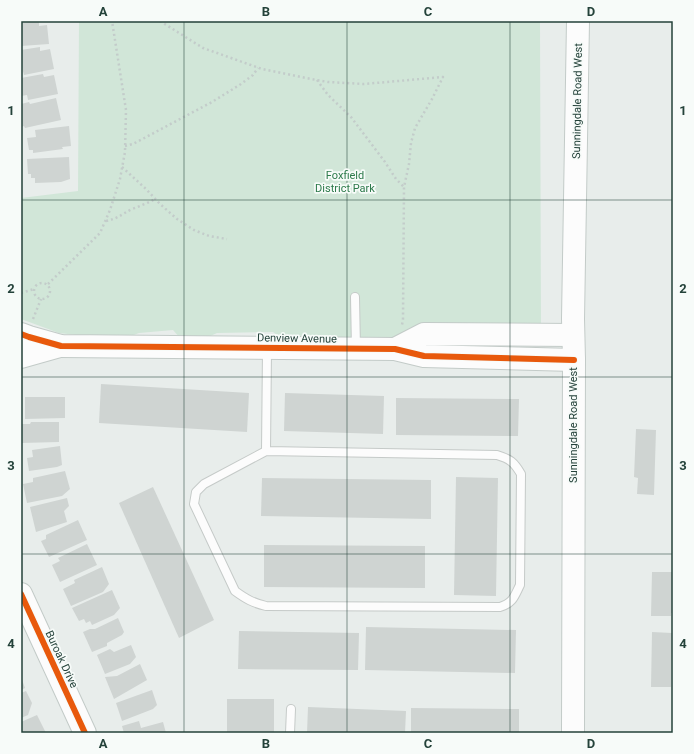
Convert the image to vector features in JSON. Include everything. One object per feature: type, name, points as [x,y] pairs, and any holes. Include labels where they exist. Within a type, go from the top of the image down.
[{"type":"street","name":"Sunningdale Road West","points":[[573,733],[573,335],[578,21]]},
{"type":"street","name":"Denview Avenue","points":[[26,329],[29,337],[61,346],[395,349],[424,356],[574,360]]},
{"type":"street","name":"Denview Avenue","points":[[395,349],[424,334],[573,335]]},
{"type":"street","name":"Denview Avenue","points":[[21,357],[61,346]]},
{"type":"street","name":"Buroak Drive","points":[[21,594],[85,733]]},
{"type":"lane","points":[[355,297],[356,349]]},
{"type":"lane","points":[[266,451],[267,348]]},
{"type":"lane","points":[[266,451],[497,454],[506,458],[516,465],[521,474],[520,585],[514,597],[508,604],[500,607],[266,606],[255,604],[235,591],[194,504],[196,492],[204,484],[266,451]]},
{"type":"lane","points":[[290,733],[291,709]]},
{"type":"path","points":[[48,284],[100,233],[110,210],[120,179],[125,152],[126,110],[112,21]]},
{"type":"path","points":[[160,21],[203,48],[258,68],[317,80],[364,84],[443,77],[432,100],[415,128],[410,143],[409,164],[404,187],[403,319],[395,349]]},
{"type":"path","points":[[125,146],[133,144],[218,98],[241,84],[253,75],[258,68]]},
{"type":"path","points":[[317,80],[328,95],[351,117],[396,179],[404,187]]},
{"type":"path","points":[[122,167],[177,219],[194,230],[209,236],[227,239]]},
{"type":"path","points":[[105,221],[114,220],[128,211],[148,203],[155,198]]},
{"type":"path","points":[[26,329],[41,299],[50,294],[50,287],[44,282],[40,282],[36,285],[34,290],[34,294],[41,299]]},
{"type":"path","points":[[21,293],[34,290]]},
{"type":"green space","name":"Foxfield District Park","points":[[79,21],[540,21],[541,328],[389,342],[288,343],[273,332],[217,333],[208,337],[180,338],[173,330],[139,333],[120,340],[59,333],[21,319],[21,198],[78,191]]},
{"type":"building","points":[[39,21],[39,26],[47,25],[49,44],[21,46],[21,23]]},
{"type":"building","points":[[40,47],[40,51],[50,49],[54,69],[24,75],[21,68],[21,50]]},
{"type":"building","points":[[43,74],[44,77],[54,75],[58,94],[28,100],[27,95],[21,96],[21,78]]},
{"type":"building","points":[[56,98],[61,120],[25,128],[24,126],[21,127],[21,104],[29,102],[30,104]]},
{"type":"building","points":[[69,126],[71,146],[62,147],[63,149],[33,153],[33,150],[29,150],[27,138],[36,137],[35,130]]},
{"type":"building","points":[[69,157],[70,179],[61,182],[35,183],[35,178],[31,178],[31,174],[28,174],[27,159]]},
{"type":"building","points":[[101,384],[249,393],[247,432],[99,423]]},
{"type":"building","points":[[285,393],[384,396],[383,434],[284,431]]},
{"type":"building","points":[[25,397],[65,397],[65,418],[25,419]]},
{"type":"building","points":[[396,398],[519,399],[518,436],[396,435]]},
{"type":"building","points":[[31,422],[59,422],[59,442],[21,443],[21,424],[30,424]]},
{"type":"building","points":[[636,429],[656,430],[654,495],[637,494],[638,478],[634,477]]},
{"type":"building","points":[[60,446],[62,465],[29,471],[27,458],[33,457],[32,450]]},
{"type":"building","points":[[65,471],[70,489],[62,496],[27,503],[23,484],[33,482],[33,478]]},
{"type":"building","points":[[456,477],[498,478],[496,596],[454,595]]},
{"type":"building","points":[[262,478],[431,480],[431,519],[261,516]]},
{"type":"building","points":[[153,487],[214,620],[179,638],[119,503]]},
{"type":"building","points":[[67,498],[69,506],[64,511],[67,522],[36,532],[30,507]]},
{"type":"building","points":[[78,520],[87,540],[49,557],[41,541],[46,539],[46,535]]},
{"type":"building","points":[[87,544],[97,565],[60,582],[52,565],[60,561],[58,558]]},
{"type":"building","points":[[264,545],[425,546],[425,588],[264,587]]},
{"type":"building","points":[[102,567],[109,584],[103,592],[71,606],[63,589],[75,583],[74,580]]},
{"type":"building","points":[[652,572],[672,572],[673,613],[671,613],[671,616],[651,616]]},
{"type":"building","points":[[112,590],[120,608],[114,615],[92,625],[90,621],[86,623],[84,619],[79,621],[72,608]]},
{"type":"building","points":[[118,618],[124,632],[122,635],[107,643],[107,646],[92,652],[83,632],[90,629],[95,629]]},
{"type":"building","points":[[366,627],[516,630],[515,673],[365,670]]},
{"type":"building","points":[[239,631],[359,633],[358,670],[238,669]]},
{"type":"building","points":[[652,632],[672,633],[671,687],[651,687]]},
{"type":"building","points":[[131,645],[136,657],[130,664],[105,674],[97,655],[110,649],[114,652]]},
{"type":"building","points":[[140,664],[147,680],[114,699],[105,677],[117,676]]},
{"type":"building","points":[[21,677],[25,688],[21,690]]},
{"type":"building","points":[[152,690],[157,705],[153,709],[122,721],[116,703]]},
{"type":"building","points":[[26,691],[32,703],[28,715],[21,718],[21,693]]},
{"type":"building","points":[[227,699],[274,699],[274,733],[227,733]]},
{"type":"building","points":[[308,707],[406,711],[405,733],[307,733]]},
{"type":"building","points":[[411,708],[519,709],[519,733],[411,733]]},
{"type":"building","points":[[37,715],[46,733],[21,733],[21,722]]},
{"type":"building","points":[[139,721],[141,728],[163,722],[166,733],[124,733],[122,726]]},
{"type":"cycle path","points":[[21,334],[61,346],[395,349],[424,356],[574,360]]},
{"type":"cycle path","points":[[21,594],[85,733]]}]
